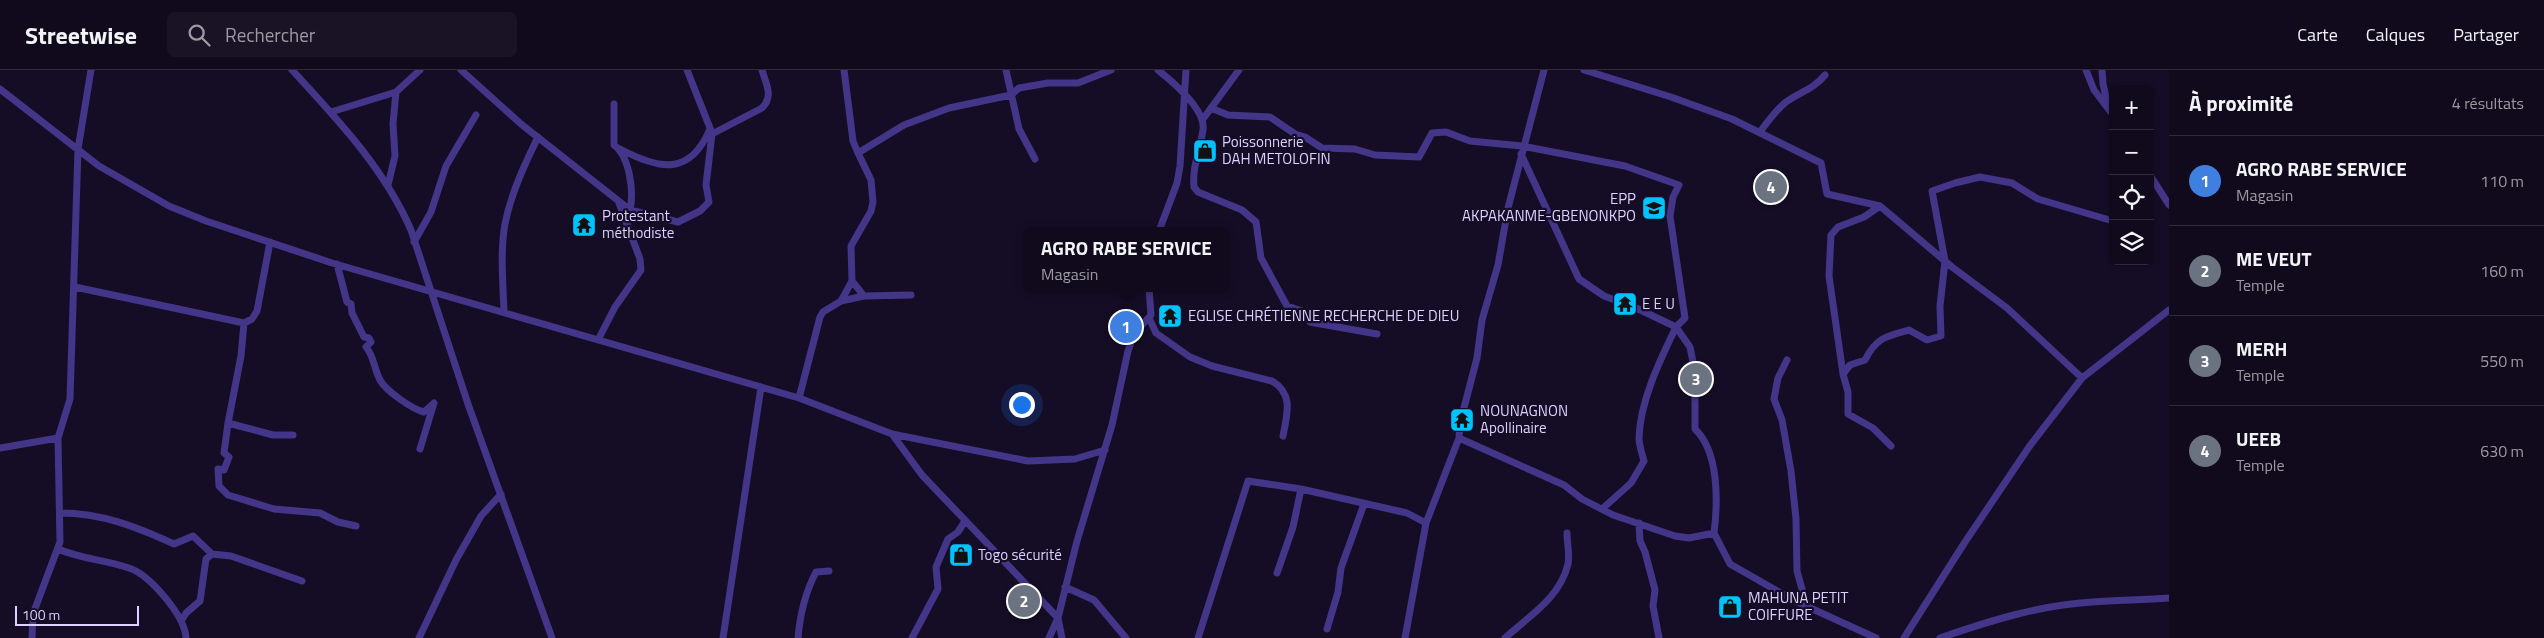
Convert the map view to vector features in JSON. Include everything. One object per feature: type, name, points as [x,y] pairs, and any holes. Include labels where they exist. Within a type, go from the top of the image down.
[{"type":"street","points":[[32,638],[33,614],[60,542],[58,438],[70,399],[78,149],[91,70]]},
{"type":"street","points":[[292,70],[331,112],[388,185],[400,205],[552,638]]},
{"type":"street","points":[[331,112],[396,92],[420,70]]},
{"type":"street","points":[[461,70],[538,137],[619,203],[630,210],[678,222],[708,205],[709,198],[707,175],[711,132],[688,70]]},
{"type":"street","points":[[614,104],[612,128],[614,145],[634,157],[671,165],[684,163],[696,154],[711,132],[767,104],[769,92],[762,70]]},
{"type":"street","points":[[842,301],[852,281],[851,246],[871,211],[873,202],[871,180],[853,141],[844,70]]},
{"type":"street","points":[[1006,70],[1019,129],[1035,160]]},
{"type":"street","points":[[858,153],[904,125],[949,108],[1011,94],[1019,88],[1048,83],[1078,83],[1111,70]]},
{"type":"street","points":[[1158,70],[1184,95],[1203,119]]},
{"type":"street","points":[[1160,227],[1177,183],[1186,70]]},
{"type":"street","points":[[1239,70],[1203,119],[1203,129],[1195,160],[1194,187],[1198,192],[1242,210],[1256,222],[1261,258],[1287,306],[1308,313],[1310,322],[1377,334]]},
{"type":"street","points":[[1405,638],[1426,523],[1459,438],[1460,423],[1477,358],[1482,320],[1498,266],[1508,208],[1522,146],[1544,70]]},
{"type":"street","points":[[1584,70],[1671,96],[1760,132],[1822,163],[1827,194],[1880,206],[1945,261],[2007,308],[2082,378]]},
{"type":"street","points":[[2086,70],[2094,90],[2109,109]]},
{"type":"street","points":[[2102,70],[2103,84],[2109,105]]},
{"type":"street","points":[[1760,132],[1780,107],[1818,85],[1825,75]]},
{"type":"street","points":[[1009,81],[1019,88]]},
{"type":"street","points":[[0,89],[99,166],[168,206],[337,264],[798,398],[892,434],[1028,461],[1076,459],[1104,450]]},
{"type":"street","points":[[388,185],[393,171],[395,156],[392,124],[396,92]]},
{"type":"street","points":[[1211,108],[1228,115],[1270,117],[1295,134],[1305,137],[1322,148],[1355,149],[1375,155],[1419,157],[1432,133],[1446,132],[1470,141],[1522,146],[1625,166],[1679,185],[1673,197],[1670,216],[1685,318],[1676,327],[1664,351],[1644,409],[1639,440],[1644,461],[1631,483],[1602,509]]},
{"type":"street","points":[[414,242],[431,212],[446,166],[476,115]]},
{"type":"street","points":[[504,312],[503,241],[506,223],[519,180],[538,137]]},
{"type":"street","points":[[620,149],[630,183],[632,199],[630,210]]},
{"type":"street","points":[[1521,154],[1579,279],[1604,296],[1634,307],[1676,327],[1690,347],[1695,372],[1695,429],[1705,439],[1717,493],[1714,532],[1730,564],[1807,607],[1876,638]]},
{"type":"street","points":[[1842,374],[1850,365],[1865,360],[1873,344],[1887,336],[1909,330],[1927,340],[1941,336],[1940,306],[1945,261],[1932,191],[1955,182],[1980,177],[2012,183],[2038,200],[2109,221]]},
{"type":"street","points":[[2154,181],[2169,204]]},
{"type":"street","points":[[598,340],[615,307],[641,270],[640,259],[619,203]]},
{"type":"street","points":[[1880,206],[1864,217],[1838,226],[1831,235],[1829,276],[1842,374],[1848,392],[1848,414],[1873,428],[1891,446]]},
{"type":"street","points":[[75,287],[244,323],[252,319],[257,311],[270,242]]},
{"type":"street","points":[[337,264],[347,302],[351,304],[352,313],[364,337],[369,338],[370,342],[366,347],[371,352],[380,380],[387,389],[414,409],[424,412],[434,403],[420,449]]},
{"type":"street","points":[[852,281],[864,296]]},
{"type":"street","points":[[1150,292],[1152,310],[1150,320],[1156,333],[1190,357],[1212,366],[1272,381],[1280,385],[1286,393],[1289,403],[1283,436]]},
{"type":"street","points":[[798,398],[820,317],[824,312],[842,301],[864,296],[911,295]]},
{"type":"street","points":[[1904,638],[1965,542],[2029,447],[2082,378],[2169,310]]},
{"type":"street","points":[[1049,638],[1058,618],[1077,541],[1104,450],[1134,334],[1150,320]]},
{"type":"street","points":[[244,323],[224,453],[229,457],[228,464],[224,470],[218,469],[219,486],[228,495],[274,509],[320,513],[338,522],[356,526]]},
{"type":"street","points":[[1787,360],[1778,378],[1774,399],[1782,420],[1791,471],[1796,519],[1797,571],[1807,607]]},
{"type":"street","points":[[723,638],[762,387]]},
{"type":"street","points":[[228,423],[273,435],[293,434]]},
{"type":"street","points":[[892,434],[922,476],[1058,618],[1062,638]]},
{"type":"street","points":[[0,448],[58,438]]},
{"type":"street","points":[[1459,438],[1564,486],[1602,509],[1639,523],[1675,536],[1689,538],[1714,532]]},
{"type":"street","points":[[1198,638],[1248,481],[1301,489],[1407,513],[1426,523]]},
{"type":"street","points":[[1277,573],[1293,527],[1301,489]]},
{"type":"street","points":[[419,638],[425,629],[456,560],[481,516],[501,494]]},
{"type":"street","points":[[1327,629],[1338,592],[1341,568],[1364,504]]},
{"type":"street","points":[[60,513],[84,513],[130,524],[174,544],[193,536],[212,554],[231,556],[302,581]]},
{"type":"street","points":[[912,638],[938,589],[936,567],[948,539],[958,532],[965,522]]},
{"type":"street","points":[[1639,523],[1640,541],[1645,552],[1654,590],[1653,606],[1659,638]]},
{"type":"street","points":[[1505,638],[1542,608],[1560,585],[1568,564],[1567,533]]},
{"type":"street","points":[[58,549],[75,556],[130,568],[155,587],[176,611],[185,628],[186,638]]},
{"type":"street","points":[[181,621],[186,613],[200,601],[206,559],[212,554]]},
{"type":"street","points":[[798,638],[802,608],[816,572],[829,571]]},
{"type":"street","points":[[1065,587],[1094,600],[1126,638]]},
{"type":"street","points":[[1940,638],[1999,618],[2040,610],[2091,602],[2169,598]]},
{"type":"street","points":[[425,629],[425,638]]},
{"type":"place","name":"Poissonnerie DAH METOLOFIN","points":[[1205,151]]},
{"type":"place","name":"UEEB","points":[[1771,187]]},
{"type":"place","name":"EPP AKPAKANME-GBENONKPO","points":[[1654,208]]},
{"type":"place","name":"Protestant méthodiste","points":[[584,225]]},
{"type":"place","name":"E E U","points":[[1625,304]]},
{"type":"place","name":"EGLISE CHRÉTIENNE RECHERCHE DE DIEU","points":[[1170,316]]},
{"type":"place","name":"AGRO RABE SERVICE","points":[[1126,327]]},
{"type":"place","name":"MERH","points":[[1696,379]]},
{"type":"place","name":"NOUNAGNON Apollinaire","points":[[1462,420]]},
{"type":"place","name":"Togo sécurité","points":[[961,555]]},
{"type":"place","name":"ME VEUT","points":[[1024,601]]},
{"type":"place","name":"MAHUNA PETIT COIFFURE","points":[[1730,607]]}]
